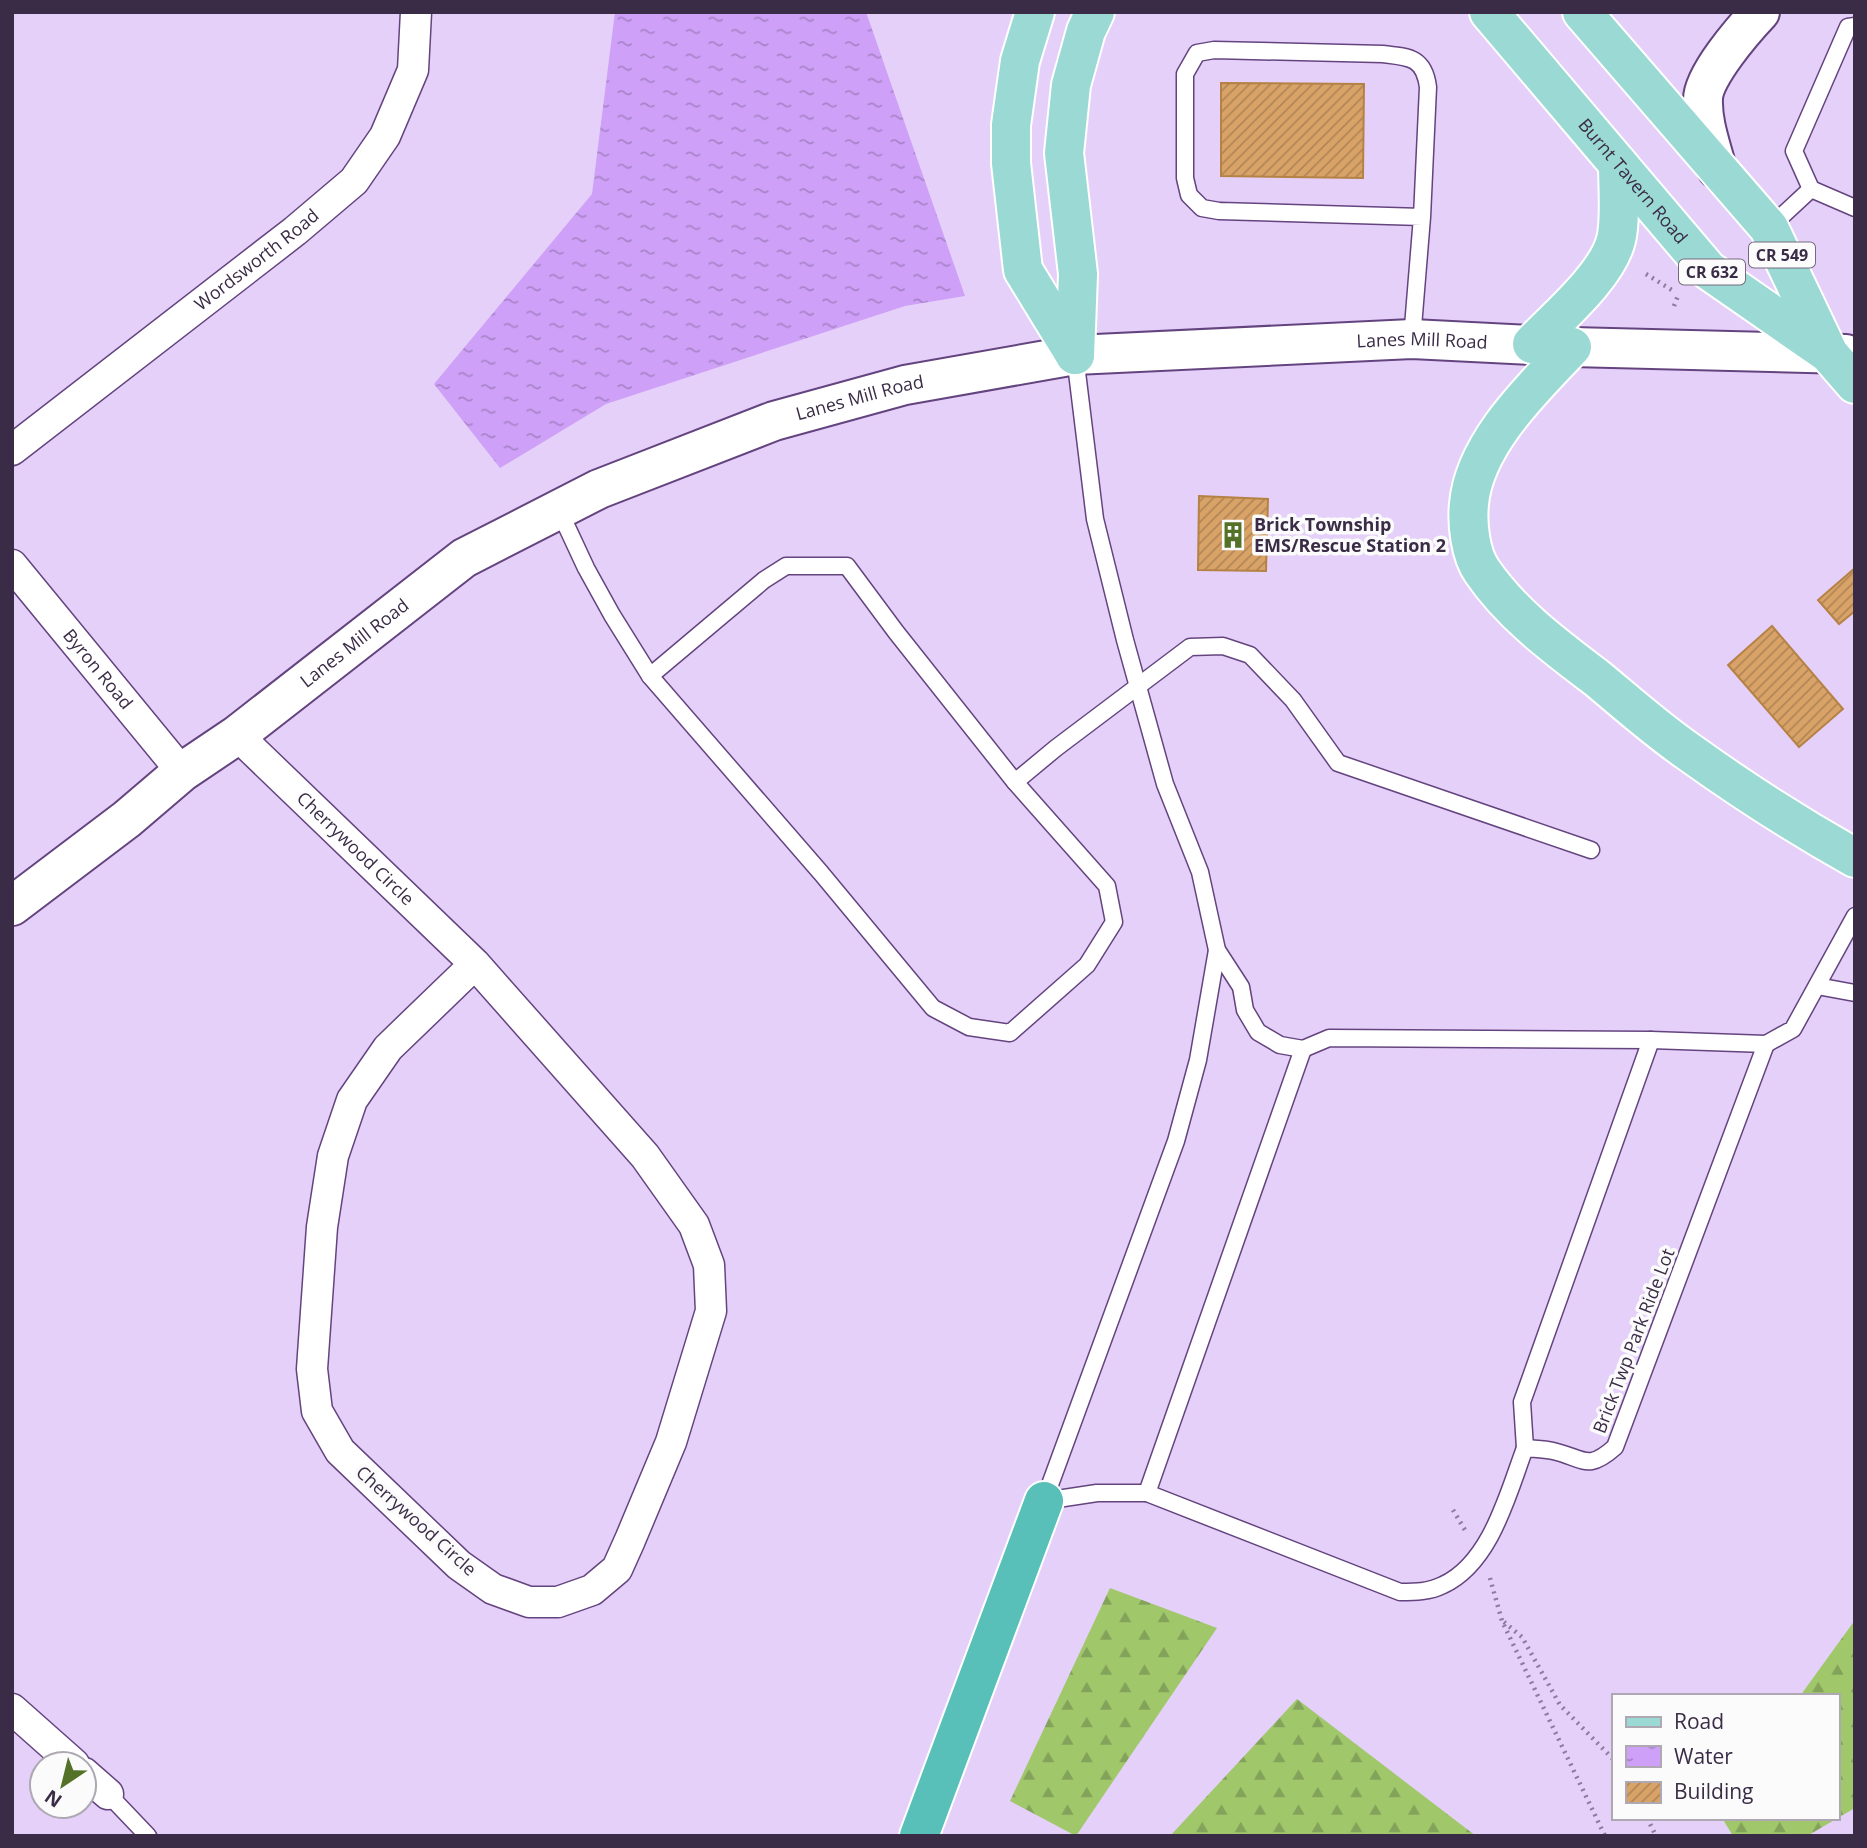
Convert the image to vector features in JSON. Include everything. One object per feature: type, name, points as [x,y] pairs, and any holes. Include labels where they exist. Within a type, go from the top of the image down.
[{"type":"highway","points":[[919,1836],[1044,1501]]},
{"type":"main road","points":[[1035,12],[1020,61],[1011,125],[1011,163],[1018,230],[1023,270],[1075,355]]},
{"type":"main road","points":[[1075,355],[1078,274],[1064,153],[1071,85],[1086,31],[1095,12]]},
{"type":"main road","name":"Burnt Tavern Road","points":[[1489,12],[1708,270],[1842,354]]},
{"type":"main road","name":"Burnt Tavern Road","points":[[1582,12],[1769,228],[1842,354],[1855,384]]},
{"type":"main road","name":"CR 549","points":[[1717,169],[1706,128],[1702,96],[1733,41],[1760,12]]},
{"type":"main road","points":[[1532,344],[1598,275],[1609,259],[1617,238],[1618,164]]},
{"type":"main road","name":"Lanes Mill Road","points":[[12,906],[127,819],[182,772],[237,735],[464,558],[599,489],[774,421],[905,385],[1075,355],[1412,339],[1572,347],[1842,354]]},
{"type":"main road","points":[[1572,347],[1501,425],[1478,470],[1469,503],[1471,538],[1480,569],[1526,622],[1688,752],[1816,836],[1855,858]]},
{"type":"street","name":"Wordsworth Road","points":[[12,450],[295,231],[354,181],[385,136],[413,69],[416,12]]},
{"type":"street","name":"Byron Road","points":[[12,565],[182,772]]},
{"type":"street","name":"Cherrywood Circle","points":[[237,735],[474,964],[645,1156],[694,1225],[709,1265],[711,1311],[671,1442],[630,1540],[617,1569],[592,1590],[558,1602],[529,1602],[493,1589],[459,1564],[340,1451],[317,1411],[312,1369],[322,1227],[333,1156],[352,1100],[388,1048],[474,964]]},
{"type":"street","points":[[12,1709],[58,1750]]},
{"type":"street","points":[[98,1785],[108,1794]]},
{"type":"lane","points":[[1855,26],[1849,27],[1794,151],[1811,189],[1855,208]]},
{"type":"lane","points":[[1412,339],[1422,217],[1428,87],[1426,75],[1419,63],[1406,56],[1383,54],[1214,50],[1197,53],[1185,74],[1185,177],[1189,195],[1202,208],[1219,211],[1422,217]]},
{"type":"lane","points":[[1769,228],[1811,189]]},
{"type":"lane","points":[[1075,355],[1095,519],[1138,688],[1165,784],[1200,872],[1217,950],[1241,987],[1245,1010],[1258,1032],[1280,1045],[1303,1049],[1329,1038],[1650,1040],[1766,1044],[1793,1029],[1855,916]]},
{"type":"lane","points":[[559,510],[586,568],[650,676],[821,873],[933,1008],[969,1027],[1010,1034],[1087,965],[1114,922],[1107,886],[1015,782],[847,566],[786,566],[764,580],[650,676]]},
{"type":"lane","points":[[1015,782],[1190,648],[1223,646],[1250,655],[1293,700],[1338,763],[1591,850]]},
{"type":"lane","points":[[1217,950],[1198,1060],[1176,1141],[1044,1501],[1097,1493],[1147,1493],[1400,1592],[1424,1592],[1444,1585],[1463,1572],[1497,1523],[1525,1448],[1522,1402],[1650,1040]]},
{"type":"lane","points":[[1817,986],[1855,993]]},
{"type":"lane","name":"Brick Twp Park Ride Lot","points":[[1525,1448],[1554,1451],[1584,1462],[1602,1459],[1615,1447],[1766,1044]]},
{"type":"lane","points":[[1147,1493],[1303,1049]]},
{"type":"lane","points":[[108,1794],[148,1836]]},
{"type":"path","points":[[1646,274],[1678,294]]},
{"type":"path","points":[[1493,1586],[1502,1621],[1605,1836]]},
{"type":"path","points":[[1502,1621],[1522,1637],[1560,1705],[1612,1758]]},
{"type":"path","points":[[1648,1820],[1657,1836]]},
{"type":"green space","points":[[1110,1588],[1217,1628],[1076,1836],[1010,1801]]},
{"type":"green space","points":[[1855,1620],[1855,1808],[1839,1817],[1839,1694],[1801,1694]]},
{"type":"green space","points":[[1297,1699],[1476,1836],[1170,1836]]},
{"type":"green space","points":[[1723,1820],[1834,1820],[1807,1836],[1733,1836]]},
{"type":"water","points":[[615,12],[866,12],[965,296],[905,306],[606,404],[500,468],[434,384],[592,194]]},
{"type":"building","points":[[1221,83],[1364,84],[1363,178],[1221,176]]},
{"type":"building","name":"Brick Township EMS/Rescue Station 2","points":[[1199,496],[1268,499],[1266,571],[1198,570]]},
{"type":"building","points":[[1855,568],[1855,611],[1839,624],[1818,600]]},
{"type":"building","points":[[1772,626],[1843,709],[1799,747],[1728,665]]},
{"type":"place","name":"Brick Township EMS/Rescue Station 2","points":[[1233,535]]}]
